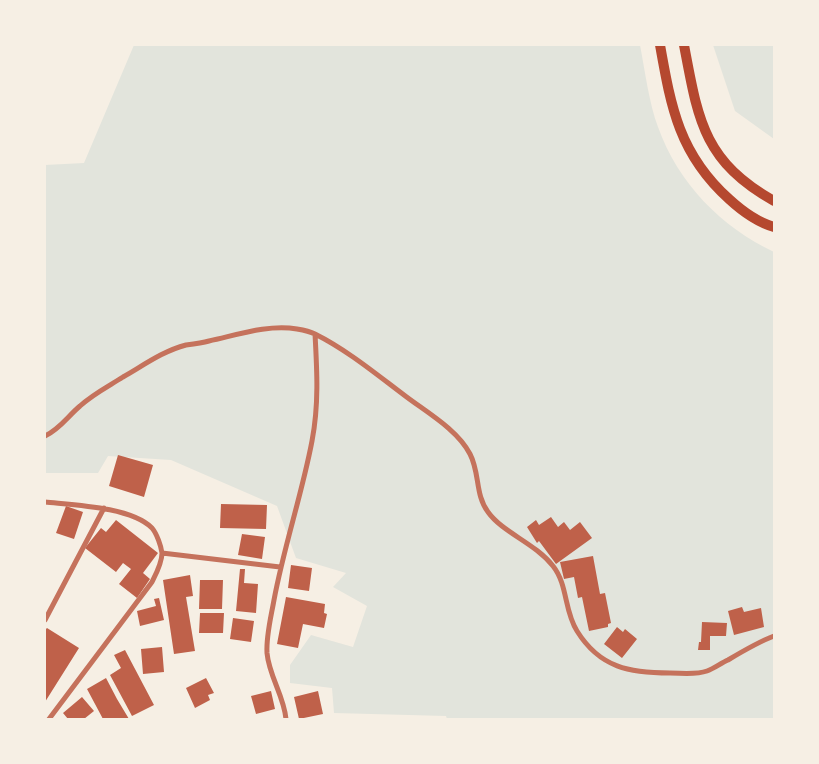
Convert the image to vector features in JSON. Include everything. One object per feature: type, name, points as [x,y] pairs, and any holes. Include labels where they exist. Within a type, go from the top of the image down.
[{"type":"main road","points":[[660,45],[670,99],[680,130],[696,162],[712,184],[739,208],[763,224],[774,227]]},
{"type":"main road","points":[[684,45],[695,105],[702,126],[714,149],[735,174],[754,190],[774,201]]},
{"type":"street","points":[[45,436],[63,424],[71,414],[91,397],[146,362],[167,352],[187,345],[266,329],[285,327],[297,329],[315,334],[350,355],[461,440],[470,454],[476,469],[481,500],[488,512],[534,547],[554,567],[563,587],[574,628],[582,640],[607,661],[624,669],[644,673],[699,673],[713,668],[774,636]]},
{"type":"street","points":[[286,719],[281,696],[267,653],[268,637],[280,566],[301,488],[314,428],[317,371],[315,334]]},
{"type":"street","points":[[45,502],[104,508],[136,519],[152,528],[159,540],[162,553],[152,582],[49,719]]},
{"type":"street","points":[[45,620],[104,508]]},
{"type":"street","points":[[162,553],[280,566]]},
{"type":"shaded area","points":[[134,45],[640,45],[655,118],[677,167],[690,185],[719,216],[736,230],[774,252],[774,719],[447,719],[446,716],[334,713],[332,688],[290,683],[290,665],[311,635],[353,647],[367,606],[333,587],[346,573],[296,558],[277,506],[171,460],[108,456],[98,473],[45,473],[45,165],[84,163]]},
{"type":"shaded area","points":[[713,45],[774,45],[774,139],[735,111]]},
{"type":"building","points":[[118,455],[153,465],[144,497],[109,486]]},
{"type":"building","points":[[221,504],[267,505],[266,529],[220,528]]},
{"type":"building","points":[[66,506],[83,512],[74,539],[56,533]]},
{"type":"building","points":[[551,517],[558,527],[564,522],[570,530],[580,522],[592,538],[556,564],[539,541],[537,543],[527,527],[536,520],[539,525]]},
{"type":"building","points":[[116,520],[158,553],[143,573],[150,579],[137,598],[119,584],[131,569],[123,563],[116,572],[85,548],[101,528],[106,532]]},
{"type":"building","points":[[242,534],[265,537],[262,559],[238,555]]},
{"type":"building","points":[[593,556],[600,594],[605,593],[611,623],[608,624],[608,627],[589,631],[582,597],[578,598],[574,577],[564,579],[560,562]]},
{"type":"building","points":[[291,565],[312,568],[309,591],[288,588]]},
{"type":"building","points":[[240,569],[245,569],[244,583],[258,584],[256,613],[236,611]]},
{"type":"building","points":[[190,575],[193,596],[186,597],[195,651],[174,654],[163,580]]},
{"type":"building","points":[[200,580],[223,580],[222,609],[199,609]]},
{"type":"building","points":[[286,597],[325,604],[324,613],[327,614],[324,628],[303,624],[298,648],[277,644]]},
{"type":"building","points":[[159,598],[164,620],[140,626],[137,611],[156,606],[154,599]]},
{"type":"building","points":[[742,607],[744,612],[761,608],[764,627],[734,635],[728,611]]},
{"type":"building","points":[[200,613],[224,613],[223,633],[199,633]]},
{"type":"building","points":[[233,618],[254,621],[251,642],[230,639]]},
{"type":"building","points":[[702,622],[727,623],[726,636],[710,636],[710,650],[698,650],[699,642],[701,642]]},
{"type":"building","points":[[617,627],[623,632],[625,629],[637,639],[622,658],[604,644]]},
{"type":"building","points":[[47,628],[79,648],[45,702],[45,630]]},
{"type":"building","points":[[162,647],[164,672],[143,674],[141,649]]},
{"type":"building","points":[[125,650],[154,705],[132,716],[110,675],[121,668],[114,655]]},
{"type":"building","points":[[106,678],[129,719],[103,719],[87,689]]},
{"type":"building","points":[[206,678],[214,693],[208,695],[210,700],[195,708],[186,688]]},
{"type":"building","points":[[271,691],[275,709],[256,714],[251,696]]},
{"type":"building","points":[[318,691],[323,714],[299,719],[294,697]]},
{"type":"building","points":[[82,697],[94,711],[84,719],[68,719],[63,713]]}]
